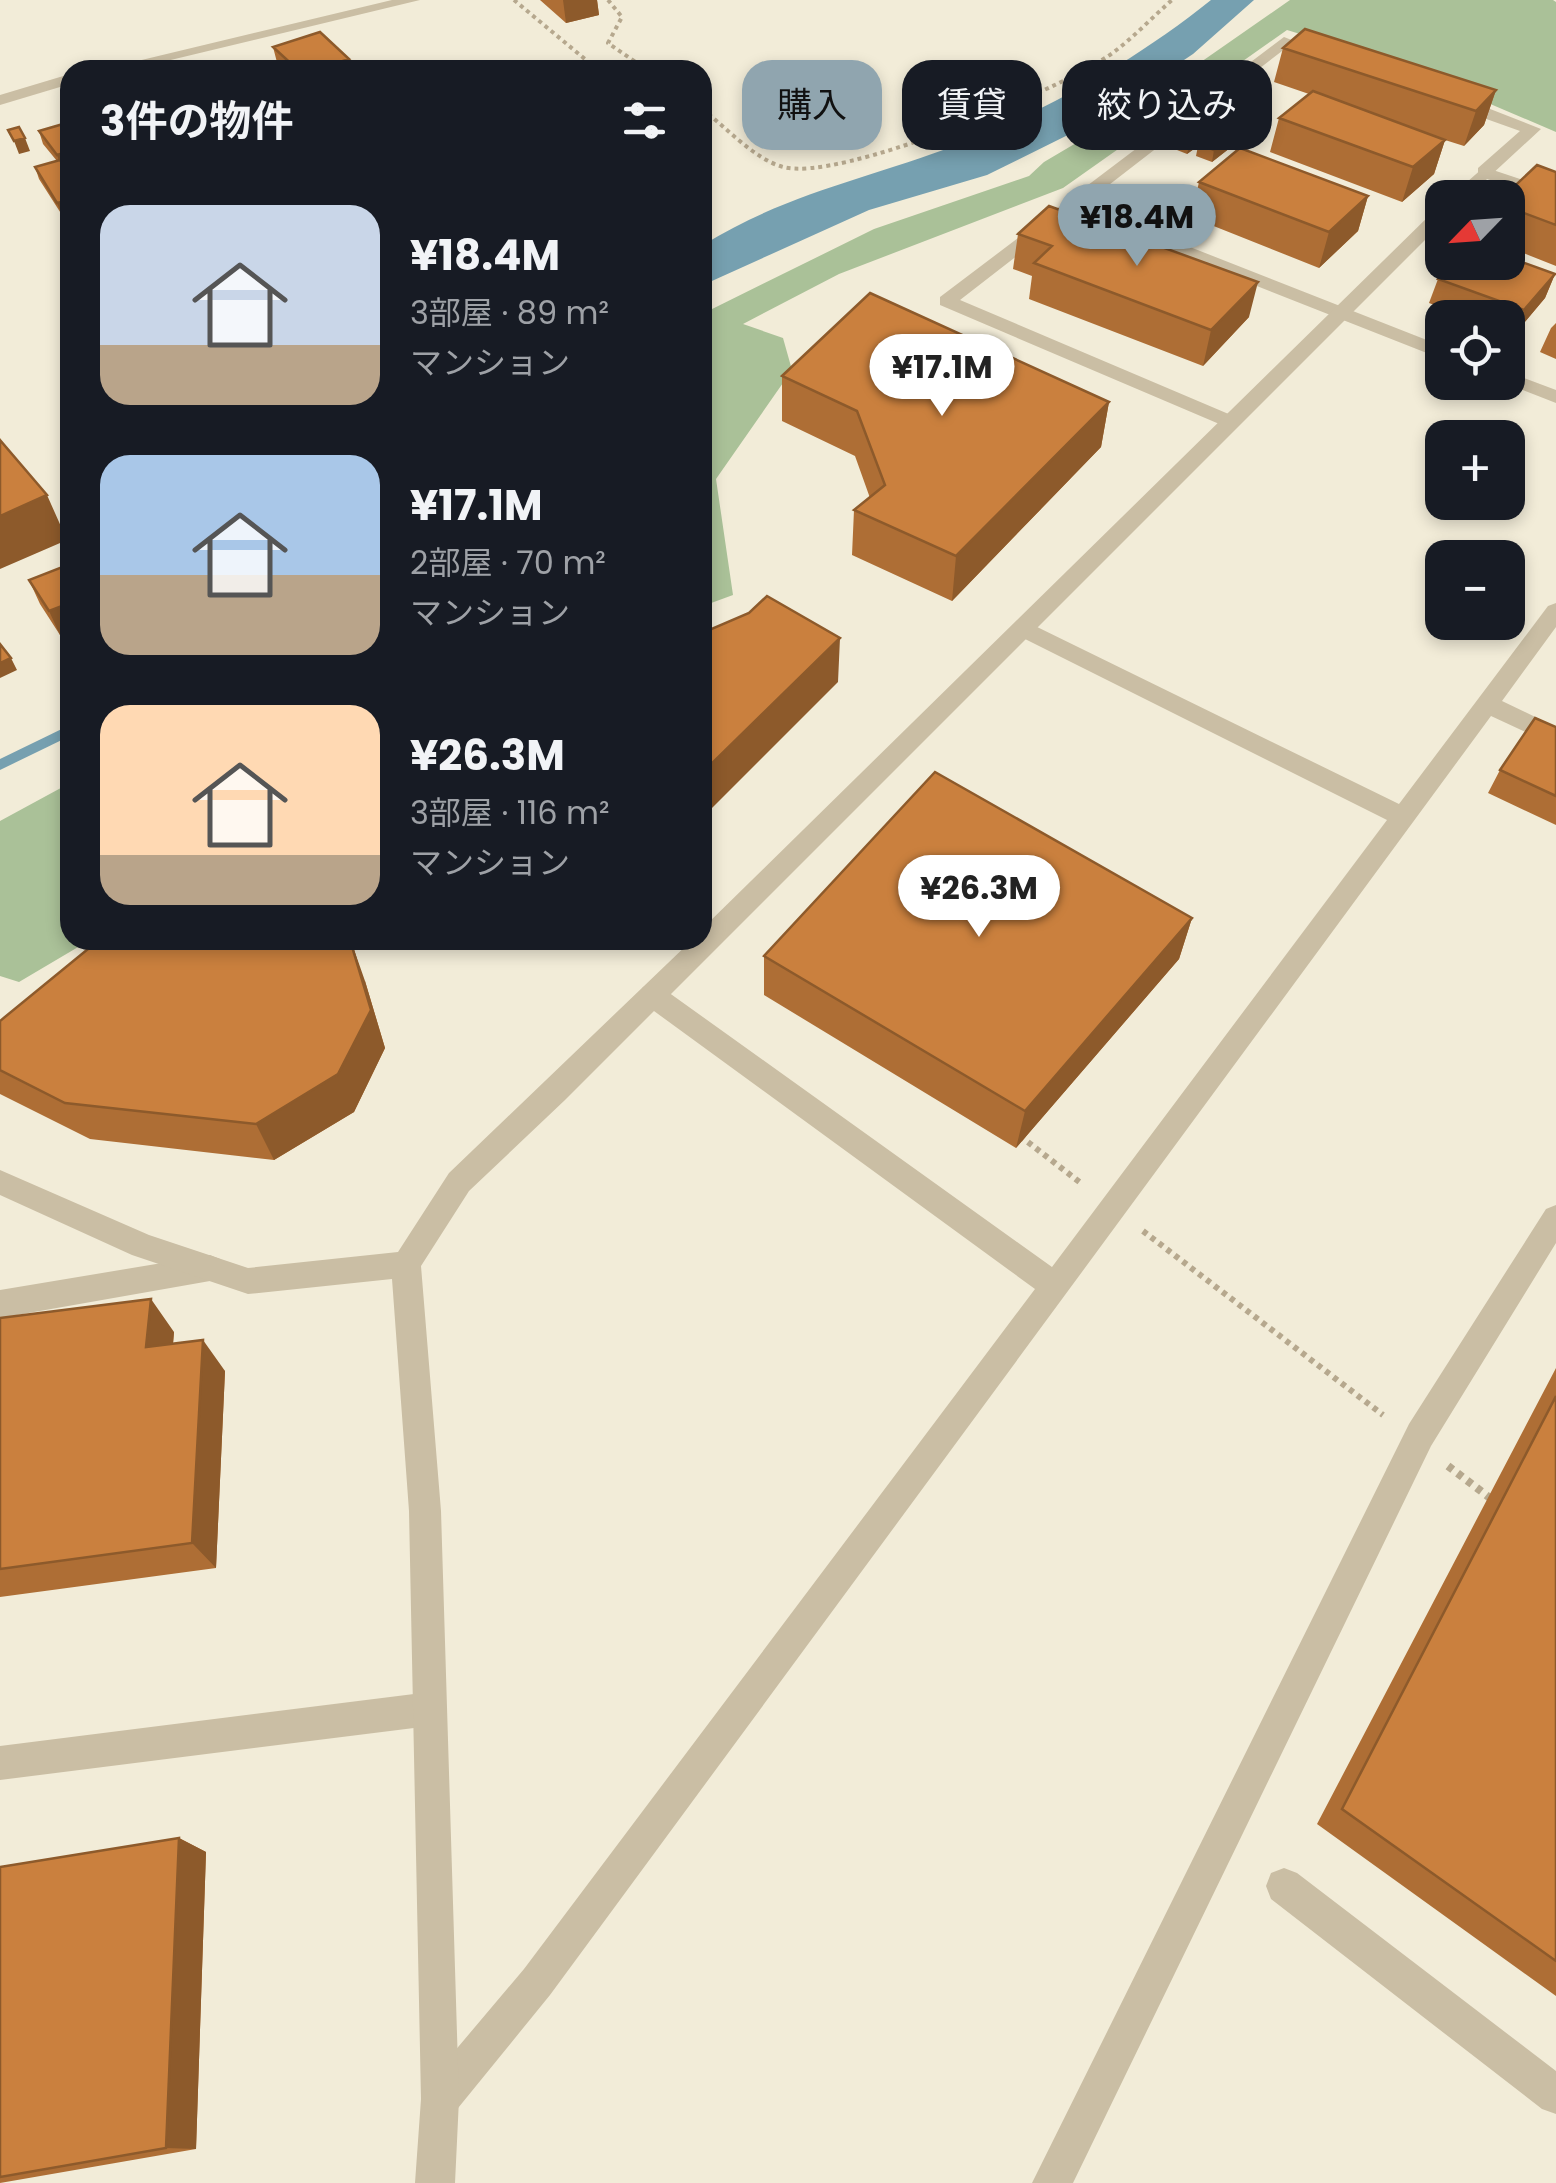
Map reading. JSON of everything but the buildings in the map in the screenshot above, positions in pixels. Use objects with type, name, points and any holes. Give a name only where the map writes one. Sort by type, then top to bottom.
[{"type":"street","points":[[151,60],[412,0]]},
{"type":"street","points":[[1231,422],[947,301],[1284,42],[1337,61]]},
{"type":"street","points":[[0,100],[60,82]]},
{"type":"street","points":[[1444,98],[1532,130],[1476,180]]},
{"type":"street","points":[[1484,172],[1556,196]]},
{"type":"street","points":[[1070,206],[1425,346]]},
{"type":"street","points":[[712,936],[1425,230]]},
{"type":"street","points":[[1525,385],[1556,397]]},
{"type":"street","points":[[440,2100],[538,1982],[1556,611]]},
{"type":"street","points":[[1022,629],[1403,817]]},
{"type":"street","points":[[1487,704],[1556,737]]},
{"type":"street","points":[[435,2183],[440,2100],[425,1511],[406,1264],[459,1182],[697,950]]},
{"type":"street","points":[[652,995],[1055,1286]]},
{"type":"street","points":[[0,1182],[142,1246],[248,1281],[406,1264]]},
{"type":"street","points":[[1052,2183],[1420,1434],[1556,1218]]},
{"type":"street","points":[[0,1304],[210,1268]]},
{"type":"street","points":[[0,1763],[430,1710]]},
{"type":"street","points":[[1284,1886],[1556,2096]]},
{"type":"path","points":[[514,0],[586,60]]},
{"type":"path","points":[[608,0],[622,17],[608,43],[633,60]]},
{"type":"path","points":[[712,117],[784,167],[802,170],[853,160],[1006,106],[1101,61],[1172,0]]},
{"type":"green space","points":[[1290,0],[1553,0],[1556,132],[1392,62],[1287,30],[1244,60],[1204,60]]},
{"type":"green space","points":[[1064,150],[1117,150],[1063,188],[839,274],[743,324],[783,338],[792,370],[716,479],[733,595],[712,603],[712,309],[874,229],[1029,176]]},
{"type":"green space","points":[[60,788],[60,950],[73,950],[19,982],[0,976],[0,821]]},
{"type":"water","points":[[1211,0],[1254,0],[1184,60],[1126,60]]},
{"type":"water","points":[[1062,97],[1062,138],[1042,148],[1042,108]]},
{"type":"water","points":[[941,150],[1038,150],[987,175],[869,210],[712,281],[712,240],[797,199]]},
{"type":"waterway","points":[[0,765],[60,735]]}]
